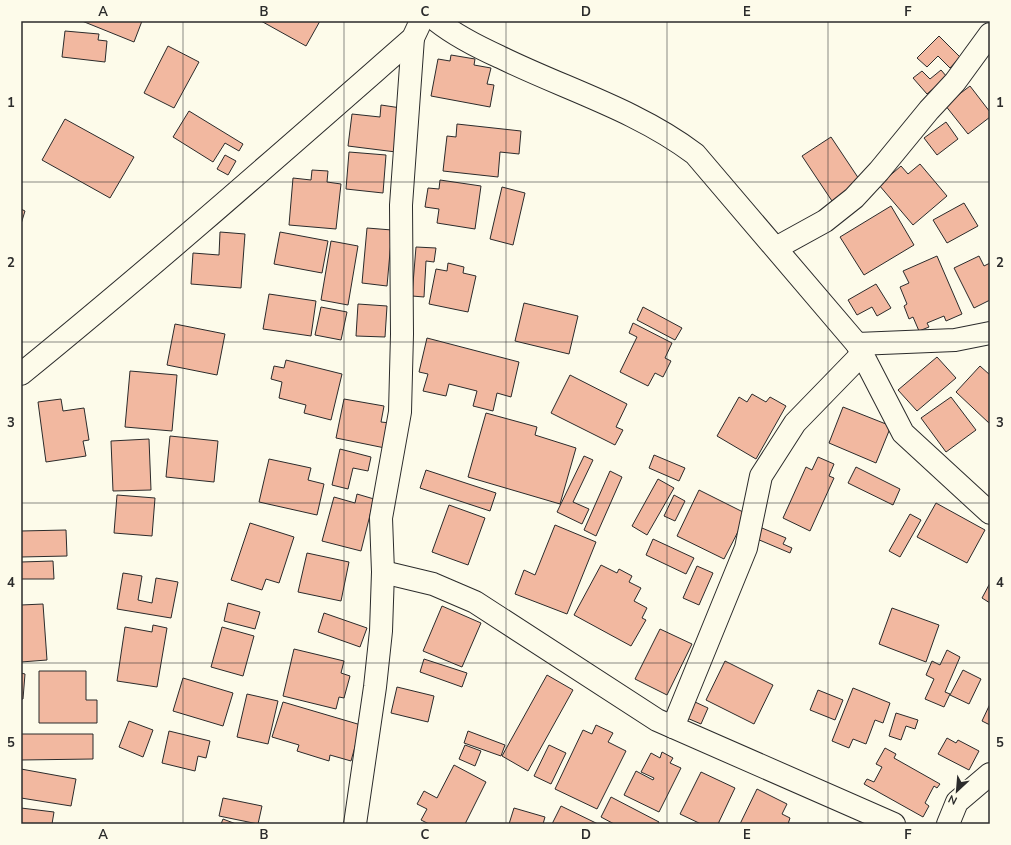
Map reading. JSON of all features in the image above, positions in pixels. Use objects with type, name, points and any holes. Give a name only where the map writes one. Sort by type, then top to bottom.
[{"type":"street","points":[[437,21],[469,42],[523,68],[618,110],[677,140],[695,154],[776,248],[859,349],[903,433],[990,513]]},
{"type":"street","points":[[21,374],[74,331],[197,226],[417,30]]},
{"type":"street","points":[[355,824],[375,687],[381,631],[383,572],[381,518],[400,412],[402,334],[401,205],[417,30]]},
{"type":"street","points":[[776,248],[826,221],[854,198],[879,171],[929,110],[955,82],[990,34]]},
{"type":"street","points":[[673,727],[746,548],[761,476],[795,423],[859,349],[955,340],[990,333]]},
{"type":"street","points":[[383,572],[433,584],[475,602],[657,720],[894,824]]},
{"type":"street","points":[[948,824],[957,802],[990,774]]},
{"type":"building","points":[[82,21],[142,21],[134,42]]},
{"type":"building","points":[[261,21],[320,21],[306,46]]},
{"type":"building","points":[[65,31],[99,34],[98,40],[107,41],[105,62],[62,57]]},
{"type":"building","points":[[939,36],[960,57],[950,68],[938,56],[927,67],[917,58]]},
{"type":"building","points":[[168,46],[199,62],[174,108],[144,93]]},
{"type":"building","points":[[451,55],[475,59],[474,65],[491,68],[487,84],[494,85],[490,107],[431,96],[438,59],[450,61]]},
{"type":"building","points":[[941,70],[947,77],[927,94],[913,78],[922,71],[930,79]]},
{"type":"building","points":[[970,86],[990,112],[990,117],[968,134],[945,105]]},
{"type":"building","points":[[381,105],[401,108],[396,152],[348,146],[352,114],[380,117]]},
{"type":"building","points":[[189,111],[243,144],[239,151],[225,143],[213,162],[173,137]]},
{"type":"building","points":[[65,119],[134,157],[110,198],[42,160]]},
{"type":"building","points":[[946,122],[958,139],[937,155],[924,138]]},
{"type":"building","points":[[457,124],[521,131],[519,154],[500,152],[498,177],[443,171],[447,136],[456,137]]},
{"type":"building","points":[[831,137],[861,182],[832,201],[802,156]]},
{"type":"building","points":[[349,152],[386,155],[383,193],[346,189]]},
{"type":"building","points":[[225,155],[236,161],[228,175],[217,169]]},
{"type":"building","points":[[920,164],[947,196],[913,225],[879,185],[901,166],[908,174]]},
{"type":"building","points":[[312,170],[328,171],[327,182],[341,184],[336,229],[289,225],[293,178],[311,180]]},
{"type":"building","points":[[440,180],[481,186],[475,229],[437,223],[439,209],[425,207],[428,188],[439,189]]},
{"type":"building","points":[[502,187],[525,193],[513,245],[490,239]]},
{"type":"building","points":[[964,203],[978,226],[947,243],[933,220]]},
{"type":"building","points":[[891,206],[914,245],[864,275],[840,237]]},
{"type":"building","points":[[21,209],[25,211],[21,224]]},
{"type":"building","points":[[367,228],[392,230],[387,286],[362,283]]},
{"type":"building","points":[[220,232],[245,234],[241,288],[191,284],[193,253],[219,255]]},
{"type":"building","points":[[280,232],[328,241],[322,273],[274,264]]},
{"type":"building","points":[[331,241],[358,246],[348,305],[321,300]]},
{"type":"building","points":[[416,247],[436,248],[434,262],[426,261],[424,297],[412,296]]},
{"type":"building","points":[[937,256],[962,314],[946,321],[944,316],[927,323],[929,327],[919,331],[913,317],[909,319],[904,306],[907,304],[900,287],[909,283],[903,271]]},
{"type":"building","points":[[979,256],[984,266],[990,263],[990,300],[974,308],[954,268]]},
{"type":"building","points":[[448,263],[464,267],[463,273],[476,276],[468,312],[429,304],[436,269],[447,271]]},
{"type":"building","points":[[876,284],[891,308],[877,316],[872,307],[857,315],[848,300]]},
{"type":"building","points":[[269,294],[316,301],[311,336],[263,329]]},
{"type":"building","points":[[524,303],[578,316],[569,354],[515,341]]},
{"type":"building","points":[[358,304],[387,306],[385,337],[356,336]]},
{"type":"building","points":[[321,307],[347,312],[341,340],[315,335]]},
{"type":"building","points":[[643,307],[682,328],[675,340],[637,320]]},
{"type":"building","points":[[633,323],[672,343],[665,358],[671,361],[663,377],[655,373],[648,386],[620,372],[637,337],[629,333]]},
{"type":"building","points":[[175,324],[225,334],[217,375],[167,365]]},
{"type":"building","points":[[427,338],[519,362],[511,397],[497,393],[493,411],[473,406],[477,391],[449,384],[446,396],[423,391],[428,374],[419,372]]},
{"type":"building","points":[[937,357],[956,378],[917,411],[898,390]]},
{"type":"building","points":[[286,360],[342,374],[331,420],[304,413],[306,405],[279,398],[282,382],[271,379],[274,366],[284,368]]},
{"type":"building","points":[[980,366],[990,375],[990,424],[956,392]]},
{"type":"building","points":[[130,371],[177,375],[172,431],[125,427]]},
{"type":"building","points":[[570,375],[627,404],[616,427],[623,430],[615,445],[551,413]]},
{"type":"building","points":[[752,394],[766,402],[770,397],[786,406],[756,459],[717,436],[739,397],[747,402]]},
{"type":"building","points":[[951,397],[976,430],[946,452],[921,418]]},
{"type":"building","points":[[61,399],[63,411],[84,408],[89,440],[83,441],[86,456],[46,462],[38,402]]},
{"type":"building","points":[[344,399],[384,406],[381,422],[390,423],[385,448],[336,438]]},
{"type":"building","points":[[843,407],[891,426],[876,463],[829,443]]},
{"type":"building","points":[[486,413],[537,427],[535,435],[576,448],[560,504],[468,477]]},
{"type":"building","points":[[170,436],[218,441],[214,482],[166,477]]},
{"type":"building","points":[[149,439],[151,490],[113,491],[111,441]]},
{"type":"building","points":[[340,449],[371,457],[368,471],[353,468],[348,489],[332,485]]},
{"type":"building","points":[[654,455],[685,468],[679,481],[649,468]]},
{"type":"building","points":[[584,456],[593,460],[573,502],[589,509],[582,524],[557,512]]},
{"type":"building","points":[[818,457],[834,464],[829,476],[834,478],[810,531],[783,518],[806,467],[812,470]]},
{"type":"building","points":[[269,459],[311,468],[308,480],[324,484],[317,515],[259,502]]},
{"type":"building","points":[[856,467],[900,489],[893,505],[848,483]]},
{"type":"building","points":[[426,470],[496,493],[490,511],[420,488]]},
{"type":"building","points":[[610,471],[622,477],[596,536],[584,530]]},
{"type":"building","points":[[658,479],[674,488],[647,535],[632,526]]},
{"type":"building","points":[[699,490],[747,514],[724,559],[677,536]]},
{"type":"building","points":[[357,494],[374,499],[361,551],[322,541],[334,497],[355,503]]},
{"type":"building","points":[[117,495],[155,498],[152,536],[114,533]]},
{"type":"building","points":[[674,495],[685,501],[675,521],[664,516]]},
{"type":"building","points":[[936,503],[985,530],[967,563],[917,537]]},
{"type":"building","points":[[449,505],[485,518],[468,565],[432,552]]},
{"type":"building","points":[[910,514],[921,520],[900,557],[889,551]]},
{"type":"building","points":[[250,523],[294,537],[279,583],[266,579],[262,590],[231,580]]},
{"type":"building","points":[[555,525],[596,542],[567,614],[515,594],[524,570],[535,575]]},
{"type":"building","points":[[762,528],[786,538],[783,544],[792,548],[790,553],[757,539]]},
{"type":"building","points":[[66,530],[67,556],[21,557],[21,531]]},
{"type":"building","points":[[653,539],[694,558],[686,574],[646,555]]},
{"type":"building","points":[[307,553],[349,562],[341,601],[298,592]]},
{"type":"building","points":[[53,561],[54,579],[21,579],[21,562]]},
{"type":"building","points":[[601,565],[617,573],[619,569],[632,576],[629,582],[641,588],[634,601],[647,608],[642,618],[646,620],[631,646],[574,615]]},
{"type":"building","points":[[697,566],[713,573],[699,605],[683,598]]},
{"type":"building","points":[[123,573],[142,576],[138,600],[152,603],[156,578],[178,582],[171,618],[117,609]]},
{"type":"building","points":[[990,583],[990,603],[982,598]]},
{"type":"building","points":[[228,603],[260,612],[255,629],[224,621]]},
{"type":"building","points":[[43,604],[47,660],[21,662],[21,605]]},
{"type":"building","points":[[442,606],[481,623],[462,667],[423,651]]},
{"type":"building","points":[[892,608],[939,625],[926,662],[879,644]]},
{"type":"building","points":[[324,613],[367,628],[360,647],[318,632]]},
{"type":"building","points":[[153,625],[167,628],[157,687],[117,681],[125,627],[152,632]]},
{"type":"building","points":[[222,627],[254,636],[243,676],[211,667]]},
{"type":"building","points":[[660,629],[692,644],[667,695],[635,679]]},
{"type":"building","points":[[294,649],[344,661],[341,673],[350,676],[344,698],[339,697],[336,709],[283,696]]},
{"type":"building","points":[[947,650],[960,657],[945,692],[950,694],[944,707],[925,699],[934,679],[926,675],[932,661],[940,665]]},
{"type":"building","points":[[424,659],[467,673],[462,687],[420,672]]},
{"type":"building","points":[[725,661],[773,685],[754,724],[706,700]]},
{"type":"building","points":[[963,670],[981,679],[969,704],[950,695]]},
{"type":"building","points":[[39,671],[86,671],[86,700],[97,700],[97,723],[39,723]]},
{"type":"building","points":[[21,673],[25,674],[23,699],[21,699]]},
{"type":"building","points":[[547,675],[573,690],[528,771],[502,756]]},
{"type":"building","points":[[183,678],[233,693],[223,726],[173,711]]},
{"type":"building","points":[[397,687],[434,696],[428,722],[391,713]]},
{"type":"building","points":[[853,688],[890,703],[883,723],[875,720],[866,744],[853,739],[849,748],[832,741]]},
{"type":"building","points":[[818,690],[843,700],[835,720],[810,710]]},
{"type":"building","points":[[247,694],[278,701],[268,744],[237,737]]},
{"type":"building","points":[[283,702],[361,725],[351,761],[330,755],[329,761],[297,751],[299,745],[272,737]]},
{"type":"building","points":[[695,702],[708,708],[701,724],[687,718]]},
{"type":"building","points":[[990,704],[990,725],[982,721]]},
{"type":"building","points":[[896,713],[918,720],[915,729],[906,726],[901,740],[889,736]]},
{"type":"building","points":[[129,721],[153,730],[143,757],[119,747]]},
{"type":"building","points":[[596,725],[613,733],[608,742],[626,751],[597,809],[555,789],[583,730],[592,734]]},
{"type":"building","points":[[169,731],[210,741],[206,758],[198,756],[195,771],[162,763]]},
{"type":"building","points":[[468,731],[505,745],[501,756],[464,743]]},
{"type":"building","points":[[21,734],[93,734],[93,759],[21,760]]},
{"type":"building","points":[[947,738],[956,743],[958,740],[979,751],[969,770],[938,754]]},
{"type":"building","points":[[465,745],[481,751],[475,766],[459,759]]},
{"type":"building","points":[[549,745],[566,753],[551,784],[534,776]]},
{"type":"building","points":[[885,748],[896,754],[894,758],[940,784],[937,788],[934,786],[925,803],[929,806],[923,817],[864,784],[867,779],[874,782],[882,767],[876,764]]},
{"type":"building","points":[[662,752],[673,758],[670,763],[681,768],[659,812],[624,795],[636,771],[653,780],[654,778],[641,772],[651,753],[660,758]]},
{"type":"building","points":[[454,765],[486,782],[465,824],[429,824],[421,820],[427,809],[417,804],[424,791],[437,798]]},
{"type":"building","points":[[21,769],[76,779],[71,806],[21,798]]},
{"type":"building","points":[[701,772],[735,788],[718,824],[701,824],[680,814]]},
{"type":"building","points":[[757,789],[787,804],[782,814],[790,818],[788,824],[740,824]]},
{"type":"building","points":[[611,797],[659,822],[658,824],[614,824],[601,817]]},
{"type":"building","points":[[223,798],[262,806],[258,824],[219,816]]},
{"type":"building","points":[[561,806],[598,824],[552,824]]},
{"type":"building","points":[[21,808],[54,812],[52,824],[21,824]]},
{"type":"building","points":[[514,808],[545,817],[543,824],[509,824]]},
{"type":"building","points":[[223,819],[236,824],[221,824]]}]
